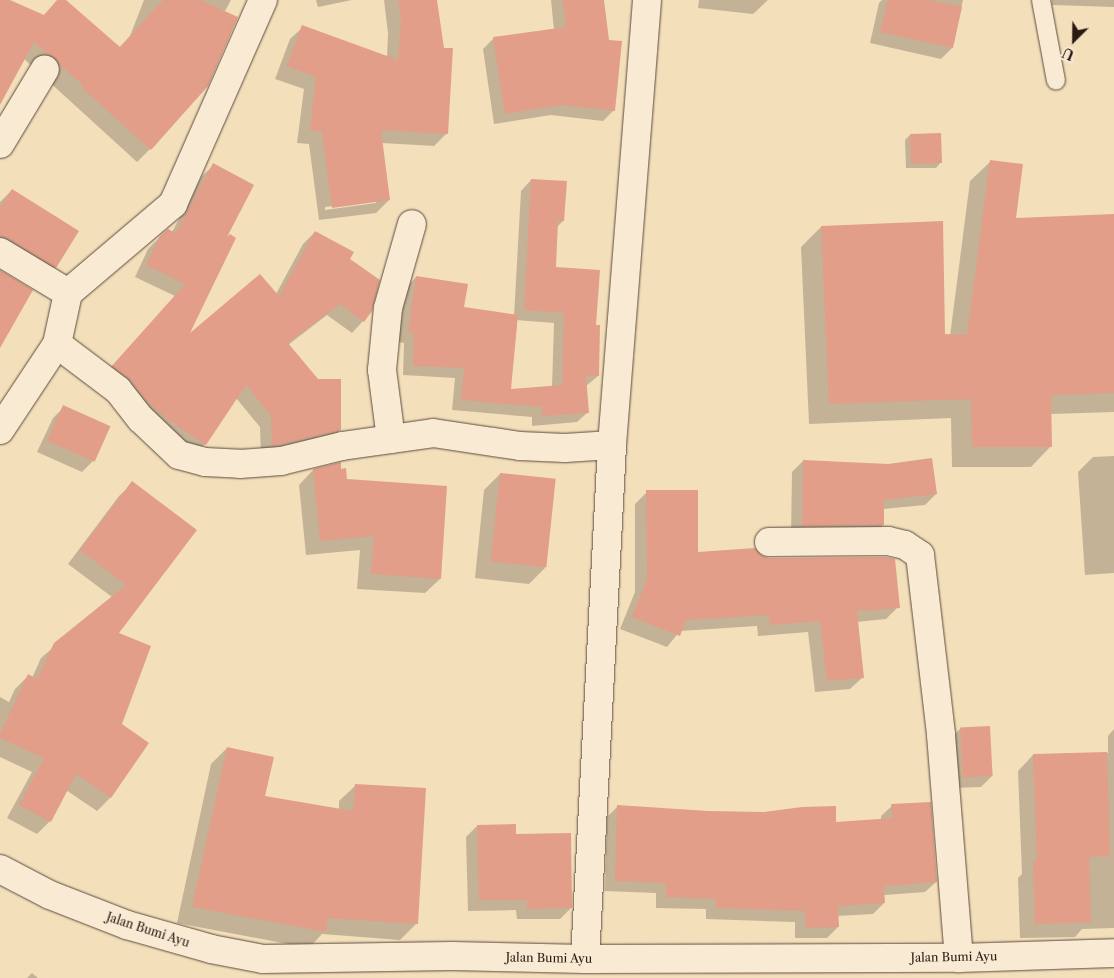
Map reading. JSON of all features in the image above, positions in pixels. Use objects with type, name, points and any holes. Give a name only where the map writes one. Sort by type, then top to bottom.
[{"type":"street","points":[[0,430],[58,344],[68,293],[173,204],[263,0]]},
{"type":"street","points":[[585,959],[612,445],[647,0]]},
{"type":"street","points":[[0,144],[45,69]]},
{"type":"street","points":[[391,439],[382,370],[388,308],[412,224]]},
{"type":"street","points":[[0,252],[68,293]]},
{"type":"street","points":[[58,344],[118,390],[141,419],[179,455],[205,462],[281,462],[342,446],[433,434],[520,446],[565,448],[612,445]]},
{"type":"street","points":[[769,542],[888,541],[906,545],[920,555],[941,735],[959,958]]},
{"type":"street","name":"Jalan Bumi Ayu","points":[[0,869],[50,895],[127,925],[211,949],[263,959],[452,967],[585,959],[959,958],[1114,953]]},
{"type":"lane","points":[[1041,0],[1056,81]]},
{"type":"building","points":[[0,0],[10,0],[44,15],[57,0],[66,0],[120,47],[163,0],[200,0],[238,17],[208,86],[151,150],[82,88],[84,86],[60,65],[53,56],[47,54],[34,42],[0,105]]},
{"type":"building","points":[[398,0],[437,0],[444,48],[453,48],[448,134],[381,130],[390,200],[332,208],[322,132],[310,130],[316,77],[287,66],[302,25],[398,60],[401,19]]},
{"type":"building","points":[[563,0],[604,0],[609,40],[622,41],[615,111],[562,105],[505,114],[493,37],[566,27]]},
{"type":"building","points":[[888,0],[929,0],[962,7],[953,48],[880,32]]},
{"type":"building","points":[[941,133],[942,163],[911,164],[910,134]]},
{"type":"building","points":[[990,160],[1023,164],[1016,218],[1114,214],[1114,393],[1051,395],[1052,447],[972,447],[971,399],[829,404],[821,226],[943,221],[945,334],[967,335]]},
{"type":"building","points":[[213,163],[254,185],[227,237],[230,234],[236,238],[190,333],[260,274],[279,296],[315,231],[354,252],[350,259],[380,280],[372,311],[364,322],[340,304],[288,343],[318,379],[341,379],[341,430],[272,446],[271,416],[246,385],[206,445],[168,420],[146,400],[128,378],[112,366],[185,284],[146,265],[160,236],[168,229],[176,233]]},
{"type":"building","points":[[531,179],[567,181],[564,221],[558,221],[556,267],[600,270],[596,325],[600,325],[599,376],[586,376],[589,413],[542,416],[542,407],[461,400],[464,368],[413,366],[414,333],[408,332],[416,276],[468,284],[464,307],[518,315],[511,389],[562,385],[564,313],[524,310]]},
{"type":"building","points":[[12,189],[79,231],[56,268],[0,236],[0,208]]},
{"type":"building","points":[[0,270],[33,290],[0,348]]},
{"type":"building","points":[[63,405],[111,426],[95,462],[47,441]]},
{"type":"building","points":[[932,458],[937,494],[884,500],[884,525],[802,526],[803,460],[888,464]]},
{"type":"building","points":[[341,462],[341,469],[346,468],[347,479],[447,486],[441,579],[371,574],[374,536],[320,541],[313,469]]},
{"type":"building","points":[[500,473],[556,479],[546,567],[491,562]]},
{"type":"building","points":[[132,481],[197,530],[119,633],[151,646],[122,724],[149,743],[111,798],[76,774],[51,822],[19,805],[44,758],[0,738],[0,734],[28,674],[37,679],[54,643],[126,585],[80,550]]},
{"type":"building","points":[[646,490],[698,490],[698,552],[755,548],[761,555],[769,558],[886,557],[895,559],[900,608],[857,611],[864,678],[827,681],[820,621],[770,625],[769,615],[686,620],[680,636],[632,617],[647,579]]},
{"type":"building","points":[[990,726],[993,776],[963,778],[960,728]]},
{"type":"building","points":[[227,747],[274,757],[265,796],[353,811],[355,784],[426,788],[418,924],[328,918],[326,932],[192,907]]},
{"type":"building","points":[[1107,752],[1110,856],[1089,857],[1091,922],[1035,924],[1033,861],[1037,861],[1033,754]]},
{"type":"building","points":[[931,802],[937,882],[884,886],[885,903],[838,906],[839,927],[806,928],[805,911],[716,908],[716,899],[666,897],[666,883],[615,881],[617,805],[708,811],[764,812],[802,807],[836,806],[836,822],[893,818],[891,804]]},
{"type":"building","points":[[516,824],[516,834],[571,833],[572,908],[527,909],[527,900],[479,900],[477,825]]}]
